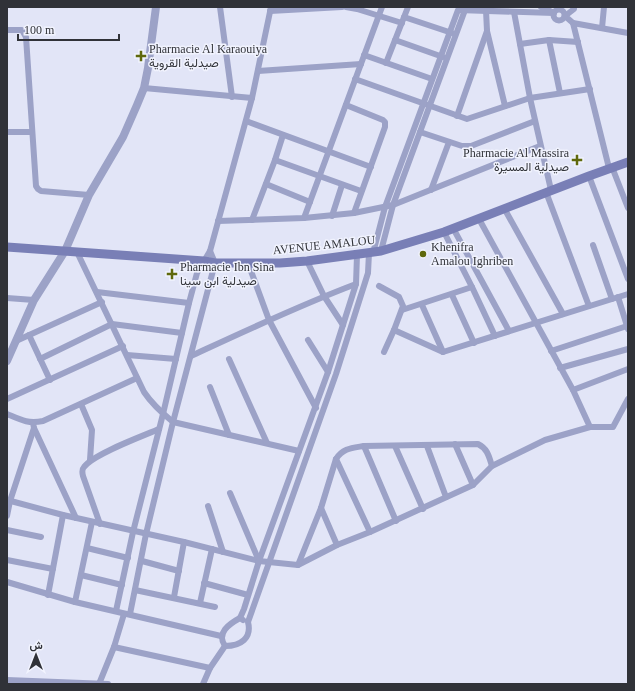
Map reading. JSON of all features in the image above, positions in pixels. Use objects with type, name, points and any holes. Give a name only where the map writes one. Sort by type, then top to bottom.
[{"type":"main road","name":"AVENUE AMALOU","points":[[7,248],[204,261],[215,263],[280,263],[374,253],[444,232],[548,191],[628,162]]},
{"type":"street","points":[[7,361],[34,300],[65,251],[89,195],[123,137],[144,88],[156,7]]},
{"type":"street","points":[[220,7],[232,96]]},
{"type":"street","points":[[116,611],[133,532],[189,303],[197,273],[210,251],[246,121],[258,71],[270,9],[342,7]]},
{"type":"street","points":[[346,7],[378,15],[402,24]]},
{"type":"street","points":[[304,218],[382,7]]},
{"type":"street","points":[[386,63],[408,7]]},
{"type":"street","points":[[540,7],[550,10],[554,18],[558,20],[562,20],[574,10],[574,7]]},
{"type":"street","points":[[602,28],[604,7]]},
{"type":"street","points":[[203,684],[210,668],[226,646],[236,645],[247,636],[249,627],[248,622],[336,374],[374,253],[385,207],[458,10],[514,12],[550,10]]},
{"type":"street","points":[[374,253],[465,10]]},
{"type":"street","points":[[486,10],[487,31],[505,106]]},
{"type":"street","points":[[514,12],[548,191],[589,306]]},
{"type":"street","points":[[565,16],[573,24],[611,168],[628,208]]},
{"type":"street","points":[[404,17],[456,35]]},
{"type":"street","points":[[573,24],[602,28],[628,34]]},
{"type":"street","points":[[7,30],[22,30],[25,34],[36,186],[41,191],[89,195]]},
{"type":"street","points":[[457,116],[487,31]]},
{"type":"street","points":[[395,40],[447,58]]},
{"type":"street","points":[[520,44],[549,40],[578,42]]},
{"type":"street","points":[[549,40],[560,93]]},
{"type":"street","points":[[364,55],[432,79]]},
{"type":"street","points":[[258,71],[361,64]]},
{"type":"street","points":[[355,79],[457,116],[470,119],[530,98],[590,89]]},
{"type":"street","points":[[144,88],[252,98]]},
{"type":"street","points":[[346,105],[384,120],[385,122],[385,127],[354,213]]},
{"type":"street","points":[[246,121],[370,167]]},
{"type":"street","points":[[420,132],[462,146],[471,146],[535,121]]},
{"type":"street","points":[[7,132],[31,132]]},
{"type":"street","points":[[252,220],[283,135]]},
{"type":"street","points":[[431,190],[449,142]]},
{"type":"street","points":[[218,221],[332,216],[385,207],[540,146]]},
{"type":"street","points":[[275,160],[361,192]]},
{"type":"street","points":[[589,176],[628,280]]},
{"type":"street","points":[[266,184],[310,202]]},
{"type":"street","points":[[332,216],[342,185]]},
{"type":"street","points":[[504,208],[563,314]]},
{"type":"street","points":[[479,219],[573,390],[590,427]]},
{"type":"street","points":[[454,228],[508,331]]},
{"type":"street","points":[[444,232],[495,336]]},
{"type":"street","points":[[551,351],[628,328],[593,245]]},
{"type":"street","points":[[99,684],[135,590],[142,561],[146,534],[215,263],[210,251]]},
{"type":"street","points":[[77,252],[137,378],[150,400],[163,414],[174,422],[299,451]]},
{"type":"street","points":[[221,636],[231,623],[240,618],[244,609],[259,561],[316,408],[356,284],[357,255]]},
{"type":"street","points":[[307,261],[324,296],[343,325]]},
{"type":"street","points":[[248,263],[269,320],[316,408]]},
{"type":"street","points":[[191,356],[269,320],[356,284]]},
{"type":"street","points":[[379,286],[399,297],[403,306],[384,352]]},
{"type":"street","points":[[402,310],[472,287]]},
{"type":"street","points":[[97,292],[189,303]]},
{"type":"street","points":[[452,294],[474,343]]},
{"type":"street","points":[[394,330],[443,352],[628,294]]},
{"type":"street","points":[[7,298],[34,300]]},
{"type":"street","points":[[16,341],[102,302]]},
{"type":"street","points":[[422,304],[443,352]]},
{"type":"street","points":[[40,359],[112,324],[182,333]]},
{"type":"street","points":[[29,335],[50,380]]},
{"type":"street","points":[[308,340],[328,372]]},
{"type":"street","points":[[7,399],[123,346]]},
{"type":"street","points":[[560,368],[628,349]]},
{"type":"street","points":[[126,354],[176,359]]},
{"type":"street","points":[[229,359],[267,443]]},
{"type":"street","points":[[573,390],[628,369]]},
{"type":"street","points":[[7,414],[34,425],[137,378]]},
{"type":"street","points":[[210,387],[229,435]]},
{"type":"street","points":[[8,500],[100,524],[184,542],[259,561],[298,565],[337,545],[396,521],[473,485],[492,466],[545,440],[590,427],[613,427],[628,399]]},
{"type":"street","points":[[81,404],[92,430],[90,460]]},
{"type":"street","points":[[7,516],[8,500],[34,425]]},
{"type":"street","points":[[34,425],[76,518]]},
{"type":"street","points":[[100,524],[83,476],[82,471],[84,466],[90,460],[159,429]]},
{"type":"street","points":[[298,565],[321,508],[336,459],[339,454],[346,449],[364,446],[427,446],[455,444],[481,446],[488,453],[492,466]]},
{"type":"street","points":[[455,444],[473,485]]},
{"type":"street","points":[[364,446],[396,521]]},
{"type":"street","points":[[395,446],[423,509]]},
{"type":"street","points":[[427,446],[446,497]]},
{"type":"street","points":[[336,459],[370,532]]},
{"type":"street","points":[[230,493],[259,561]]},
{"type":"street","points":[[208,506],[223,552]]},
{"type":"street","points":[[321,508],[337,545]]},
{"type":"street","points":[[48,595],[63,515]]},
{"type":"street","points":[[75,602],[92,522]]},
{"type":"street","points":[[7,530],[41,537]]},
{"type":"street","points":[[174,597],[184,542]]},
{"type":"street","points":[[87,548],[128,558]]},
{"type":"street","points":[[200,603],[212,549]]},
{"type":"street","points":[[7,560],[53,569]]},
{"type":"street","points":[[142,561],[179,571]]},
{"type":"street","points":[[81,576],[122,585]]},
{"type":"street","points":[[7,582],[75,602],[221,636]]},
{"type":"street","points":[[204,583],[248,595]]},
{"type":"street","points":[[135,590],[174,597],[215,607]]},
{"type":"street","points":[[240,618],[248,622]]},
{"type":"street","points":[[221,636],[222,641],[226,646]]},
{"type":"street","points":[[114,647],[210,668]]},
{"type":"street","points":[[7,680],[108,684]]},
{"type":"place","name":"Pharmacie Al Karaouiya صيدلية القروية","points":[[141,56]]},
{"type":"place","name":"Pharmacie Al Massira صيدلية المسيرة","points":[[577,160]]},
{"type":"place","name":"Khenifra Amalou Ighriben","points":[[423,254]]},
{"type":"place","name":"Pharmacie Ibn Sina صيدلية ابن سينا","points":[[172,274]]}]
